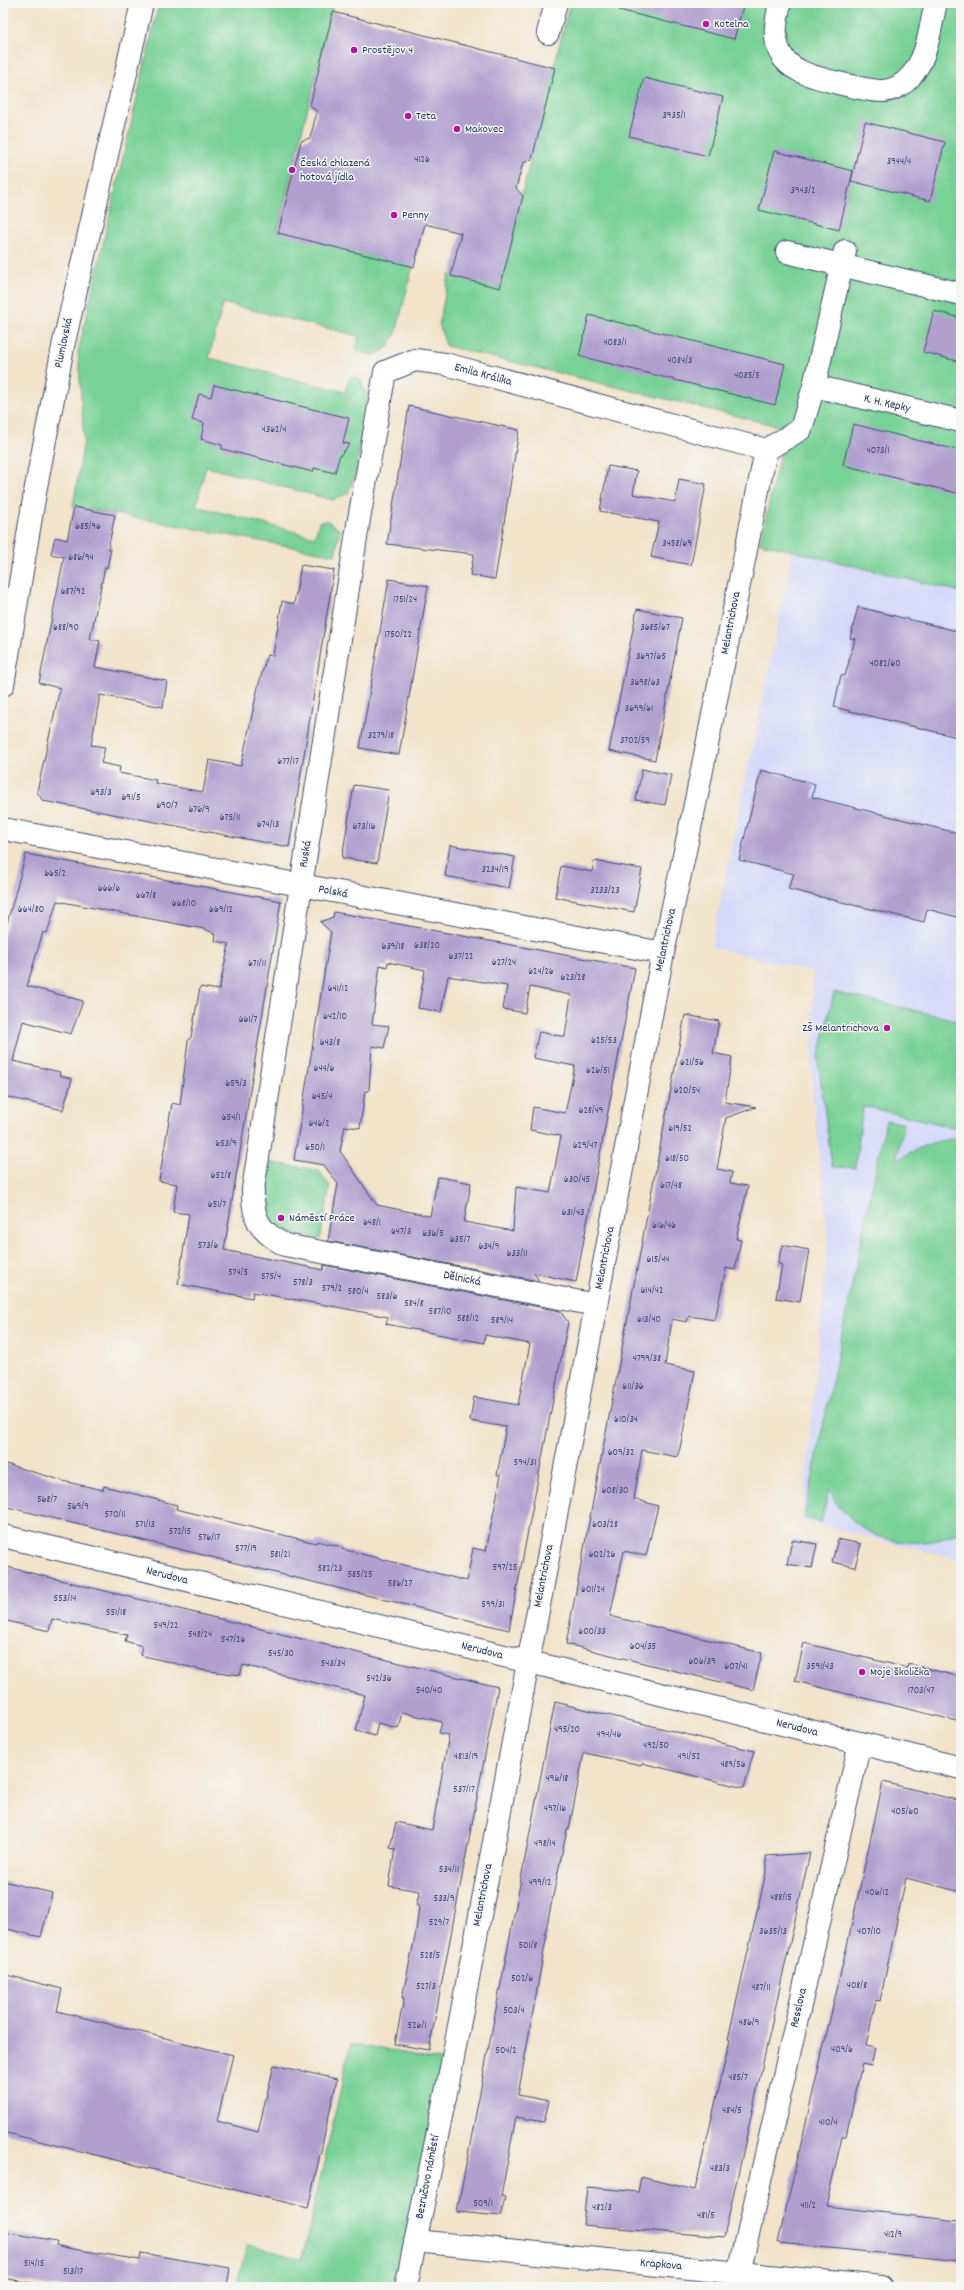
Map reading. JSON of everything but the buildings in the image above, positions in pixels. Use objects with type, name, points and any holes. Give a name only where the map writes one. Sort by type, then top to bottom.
[{"type":"street","name":"Plumlovská","points":[[3,685],[36,488],[59,364],[142,3]]},
{"type":"street","points":[[548,33],[556,3]]},
{"type":"street","points":[[780,3],[776,21],[776,41],[780,53],[789,64],[809,75],[884,91],[903,84],[916,70],[925,48],[936,3]]},
{"type":"street","points":[[787,252],[844,258],[961,294]]},
{"type":"street","points":[[766,450],[801,429],[814,386],[844,258]]},
{"type":"street","name":"Emila Králíka","points":[[353,559],[385,372],[415,360],[445,364],[766,450]]},
{"type":"street","name":"K. H. Kepky","points":[[814,386],[961,421]]},
{"type":"street","name":"Melantrichova","points":[[451,2068],[663,953],[696,800],[766,450]]},
{"type":"street","name":"Ruská","points":[[259,1149],[353,559]]},
{"type":"street","name":"Polská","points":[[3,829],[663,953]]},
{"type":"street","name":"Dělnická","points":[[259,1149],[252,1189],[252,1208],[260,1227],[269,1237],[285,1245],[596,1305]]},
{"type":"street","name":"Nerudova","points":[[3,1536],[961,1768]]},
{"type":"street","name":"Resslova","points":[[739,2273],[860,1743]]},
{"type":"street","name":"Bezručovo náměstí","points":[[406,2287],[451,2068]]},
{"type":"street","name":"Krapkova","points":[[415,2241],[882,2287]]},
{"type":"shaded area","name":"ZŠ Melantrichova","points":[[793,551],[961,592],[961,1560],[802,1521],[828,1240],[812,1085],[813,972],[711,947]]},
{"type":"green space","points":[[159,3],[334,3],[277,232],[413,266],[396,333],[387,348],[375,355],[356,351],[359,336],[223,303],[209,358],[345,392],[350,376],[360,380],[368,397],[355,477],[348,493],[333,500],[206,467],[196,506],[315,537],[319,522],[328,521],[340,530],[335,555],[73,506],[84,440],[78,352]]},
{"type":"green space","points":[[570,3],[961,3],[961,592],[760,543],[786,428],[446,346],[439,324],[449,275],[499,286]]},
{"type":"green space","points":[[834,992],[961,1021],[961,1129],[863,1106],[855,1168],[832,1167],[818,1060]]},
{"type":"green space","points":[[886,1120],[904,1124],[896,1161],[935,1142],[961,1139],[961,1532],[945,1538],[912,1543],[881,1537],[866,1530],[852,1520],[840,1508],[829,1489],[821,1522],[804,1518]]},
{"type":"green space","points":[[266,1162],[318,1170],[330,1186],[320,1239],[287,1232],[275,1224],[266,1208],[264,1199]]},
{"type":"green space","points":[[351,2043],[450,2062],[406,2287],[236,2287],[247,2245],[302,2259]]},
{"type":"place","name":"Kotelna","points":[[706,24]]},
{"type":"place","name":"Prostějov 4","points":[[354,50]]},
{"type":"place","name":"Teta","points":[[408,116]]},
{"type":"place","name":"Makovec","points":[[457,129]]},
{"type":"place","name":"Česká chlazená hotová jídla","points":[[292,170]]},
{"type":"place","name":"Penny","points":[[394,215]]},
{"type":"place","name":"ZŠ Melantrichova","points":[[887,1028]]},
{"type":"place","name":"Náměstí Práce","points":[[281,1218]]},
{"type":"place","name":"Moje školička","points":[[862,1672]]}]
